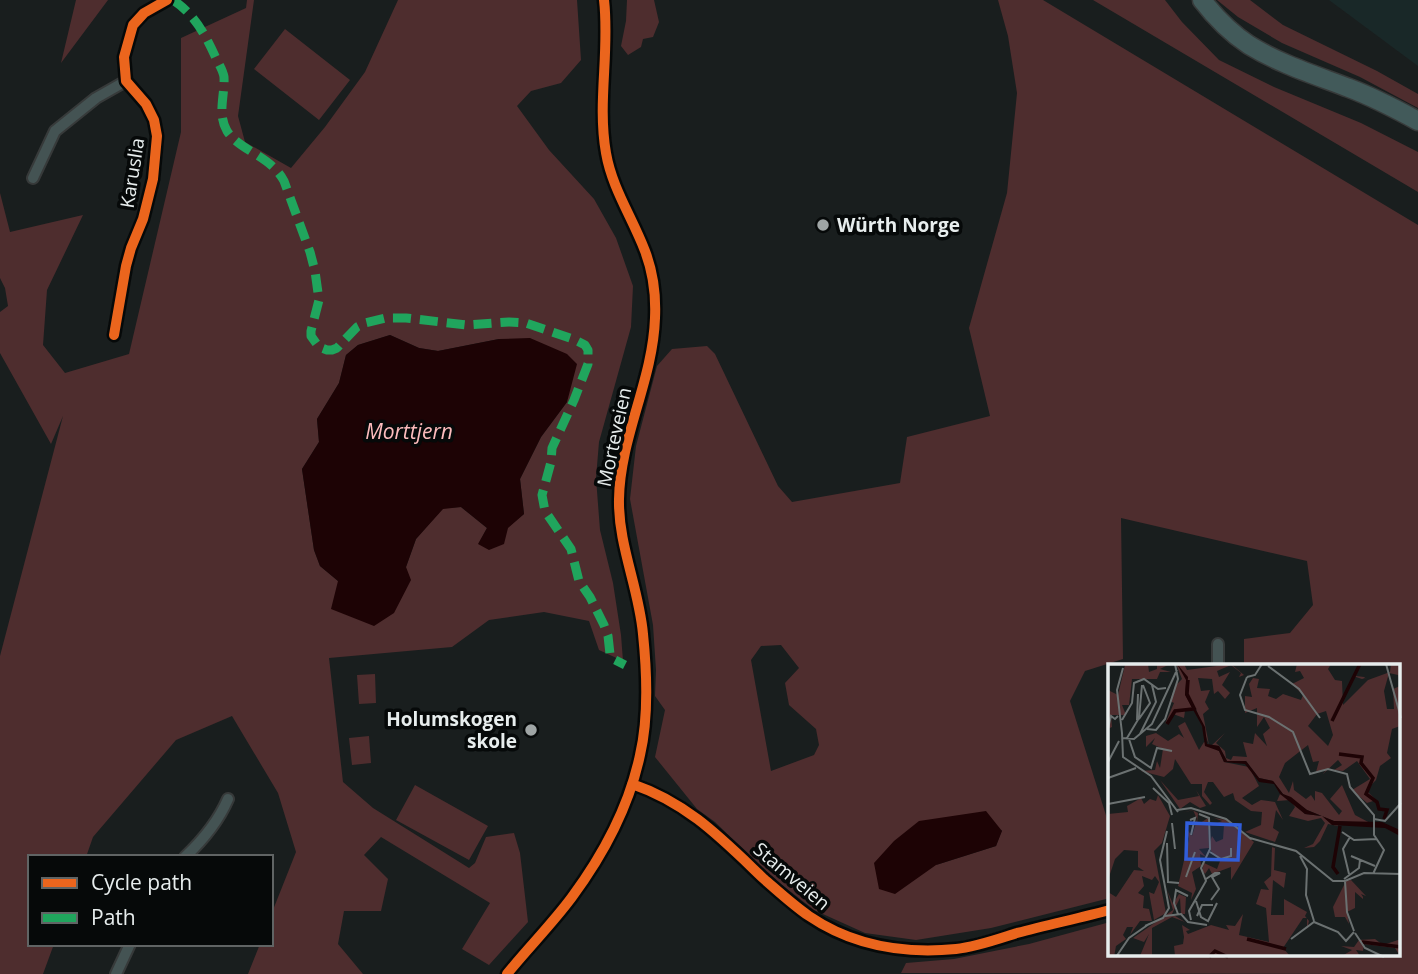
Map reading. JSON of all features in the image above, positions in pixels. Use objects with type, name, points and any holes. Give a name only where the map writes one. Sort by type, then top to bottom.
[{"type":"main road","points":[[1202,0],[1237,35],[1273,58],[1369,96],[1418,121]]},
{"type":"street","points":[[33,178],[55,131],[96,98],[126,81],[124,57],[133,25],[144,13],[167,0]]},
{"type":"street","name":"Morteveien","points":[[507,974],[570,900],[589,873],[612,831],[632,784],[642,742],[646,706],[641,618],[620,525],[620,485],[624,453],[652,344],[655,302],[646,254],[615,185],[606,156],[602,103],[607,35],[604,0]]},
{"type":"street","name":"Karuslia","points":[[114,335],[126,266],[143,219],[153,179],[157,136],[154,120],[146,103],[126,81]]},
{"type":"street","points":[[1218,644],[1218,664]]},
{"type":"street","name":"Stamveien","points":[[632,784],[654,792],[683,808],[809,916],[833,930],[869,944],[891,949],[958,949],[1108,911]]},
{"type":"street","points":[[187,855],[221,815],[228,799]]},
{"type":"street","points":[[117,974],[129,946]]},
{"type":"shaded area","points":[[76,0],[108,0],[61,63]]},
{"type":"shaded area","points":[[247,0],[254,0],[238,116],[245,142],[291,168],[365,72],[398,0],[577,0],[581,60],[561,83],[531,91],[517,106],[549,150],[594,199],[616,238],[633,286],[631,327],[599,442],[596,478],[600,530],[613,583],[623,661],[599,650],[589,621],[544,612],[489,620],[452,647],[329,658],[343,782],[373,808],[469,868],[475,863],[486,837],[514,833],[520,853],[528,922],[489,965],[462,949],[490,903],[381,837],[364,855],[388,879],[381,911],[344,911],[338,944],[363,974],[248,974],[259,946],[273,946],[273,910],[296,852],[278,793],[232,716],[176,740],[93,837],[87,855],[28,855],[28,946],[53,946],[43,974],[0,974],[0,656],[63,416],[51,444],[0,353],[0,312],[8,306],[0,278],[0,193],[10,232],[83,215],[47,290],[43,345],[65,373],[129,354],[181,132],[181,38],[246,8]],"holes":[[[390,335],[419,348],[438,351],[499,339],[567,402],[541,437],[520,479],[524,514],[507,528],[479,543],[487,528],[461,507],[443,508],[416,539],[406,567],[338,581],[320,566],[314,550],[302,469],[319,442],[317,419],[339,383],[346,355],[358,345]]]},
{"type":"shaded area","points":[[627,0],[654,0],[659,22],[653,37],[643,39],[641,47],[628,55],[621,46]]},
{"type":"shaded area","points":[[998,0],[1043,0],[1418,225],[1418,974],[901,973],[906,963],[954,959],[1029,944],[1108,923],[1108,956],[1400,956],[1400,664],[1244,664],[1244,639],[1290,633],[1313,605],[1307,561],[1121,518],[1123,659],[1085,671],[1070,701],[1108,822],[1108,899],[991,928],[916,940],[865,933],[814,910],[768,874],[715,822],[697,809],[655,757],[665,710],[655,696],[653,625],[630,499],[636,446],[657,366],[672,349],[707,346],[715,354],[778,486],[792,502],[900,483],[907,437],[990,416],[969,328],[1007,193],[1017,93],[1008,36]],"holes":[[[781,645],[799,668],[785,683],[789,705],[816,729],[819,745],[814,755],[771,771],[751,660],[761,646]],[[1002,830],[996,846],[936,865]]]},
{"type":"shaded area","points":[[1093,0],[1165,0],[1219,60],[1274,87],[1361,123],[1418,152],[1418,192]]},
{"type":"shaded area","points":[[1217,0],[1250,0],[1283,25],[1418,94],[1418,108],[1360,77],[1282,43],[1238,17]]},
{"type":"shaded area","points":[[1329,0],[1418,0],[1418,66]]},
{"type":"shaded area","points":[[285,29],[350,80],[319,120],[254,69]]},
{"type":"shaded area","points":[[375,674],[376,703],[359,704],[357,675]]},
{"type":"shaded area","points":[[369,736],[371,763],[352,765],[349,738]]},
{"type":"shaded area","points":[[415,785],[488,826],[469,860],[396,820]]},
{"type":"water","name":"Morttjern","points":[[390,335],[419,348],[438,351],[499,339],[530,338],[567,354],[577,364],[567,402],[541,437],[520,479],[524,514],[508,528],[504,544],[489,550],[478,544],[487,528],[461,507],[443,509],[416,539],[406,567],[411,580],[394,613],[374,626],[331,609],[338,581],[320,566],[314,550],[302,469],[319,442],[317,419],[339,383],[346,355],[358,345]]},
{"type":"water","points":[[986,811],[1002,831],[996,846],[936,865],[895,894],[879,889],[874,863],[894,841],[919,821]]},
{"type":"marked path","points":[[173,0],[198,25],[223,72],[222,118],[227,131],[240,144],[271,165],[284,181],[315,271],[319,300],[311,336],[319,347],[327,350],[337,348],[357,327],[386,318],[467,325],[526,323],[585,345],[588,350],[588,364],[552,448],[542,495],[545,511],[571,549],[579,581],[604,625],[610,654],[625,665]]},
{"type":"cycle path","points":[[114,335],[126,266],[143,219],[153,179],[157,136],[154,120],[146,104],[126,81],[124,57],[133,25],[144,13],[167,0]]},
{"type":"cycle path","points":[[507,974],[572,897],[604,847],[629,793],[645,726],[643,634],[625,550],[619,499],[625,453],[649,364],[655,301],[648,259],[618,190],[606,153],[603,115],[606,38],[604,0]]},
{"type":"cycle path","points":[[632,784],[687,812],[719,836],[775,889],[809,916],[843,935],[861,941],[898,949],[956,949],[1108,910]]},
{"type":"place","name":"Würth Norge","points":[[823,225]]},
{"type":"place","name":"Holumskogen skole","points":[[531,730]]}]
